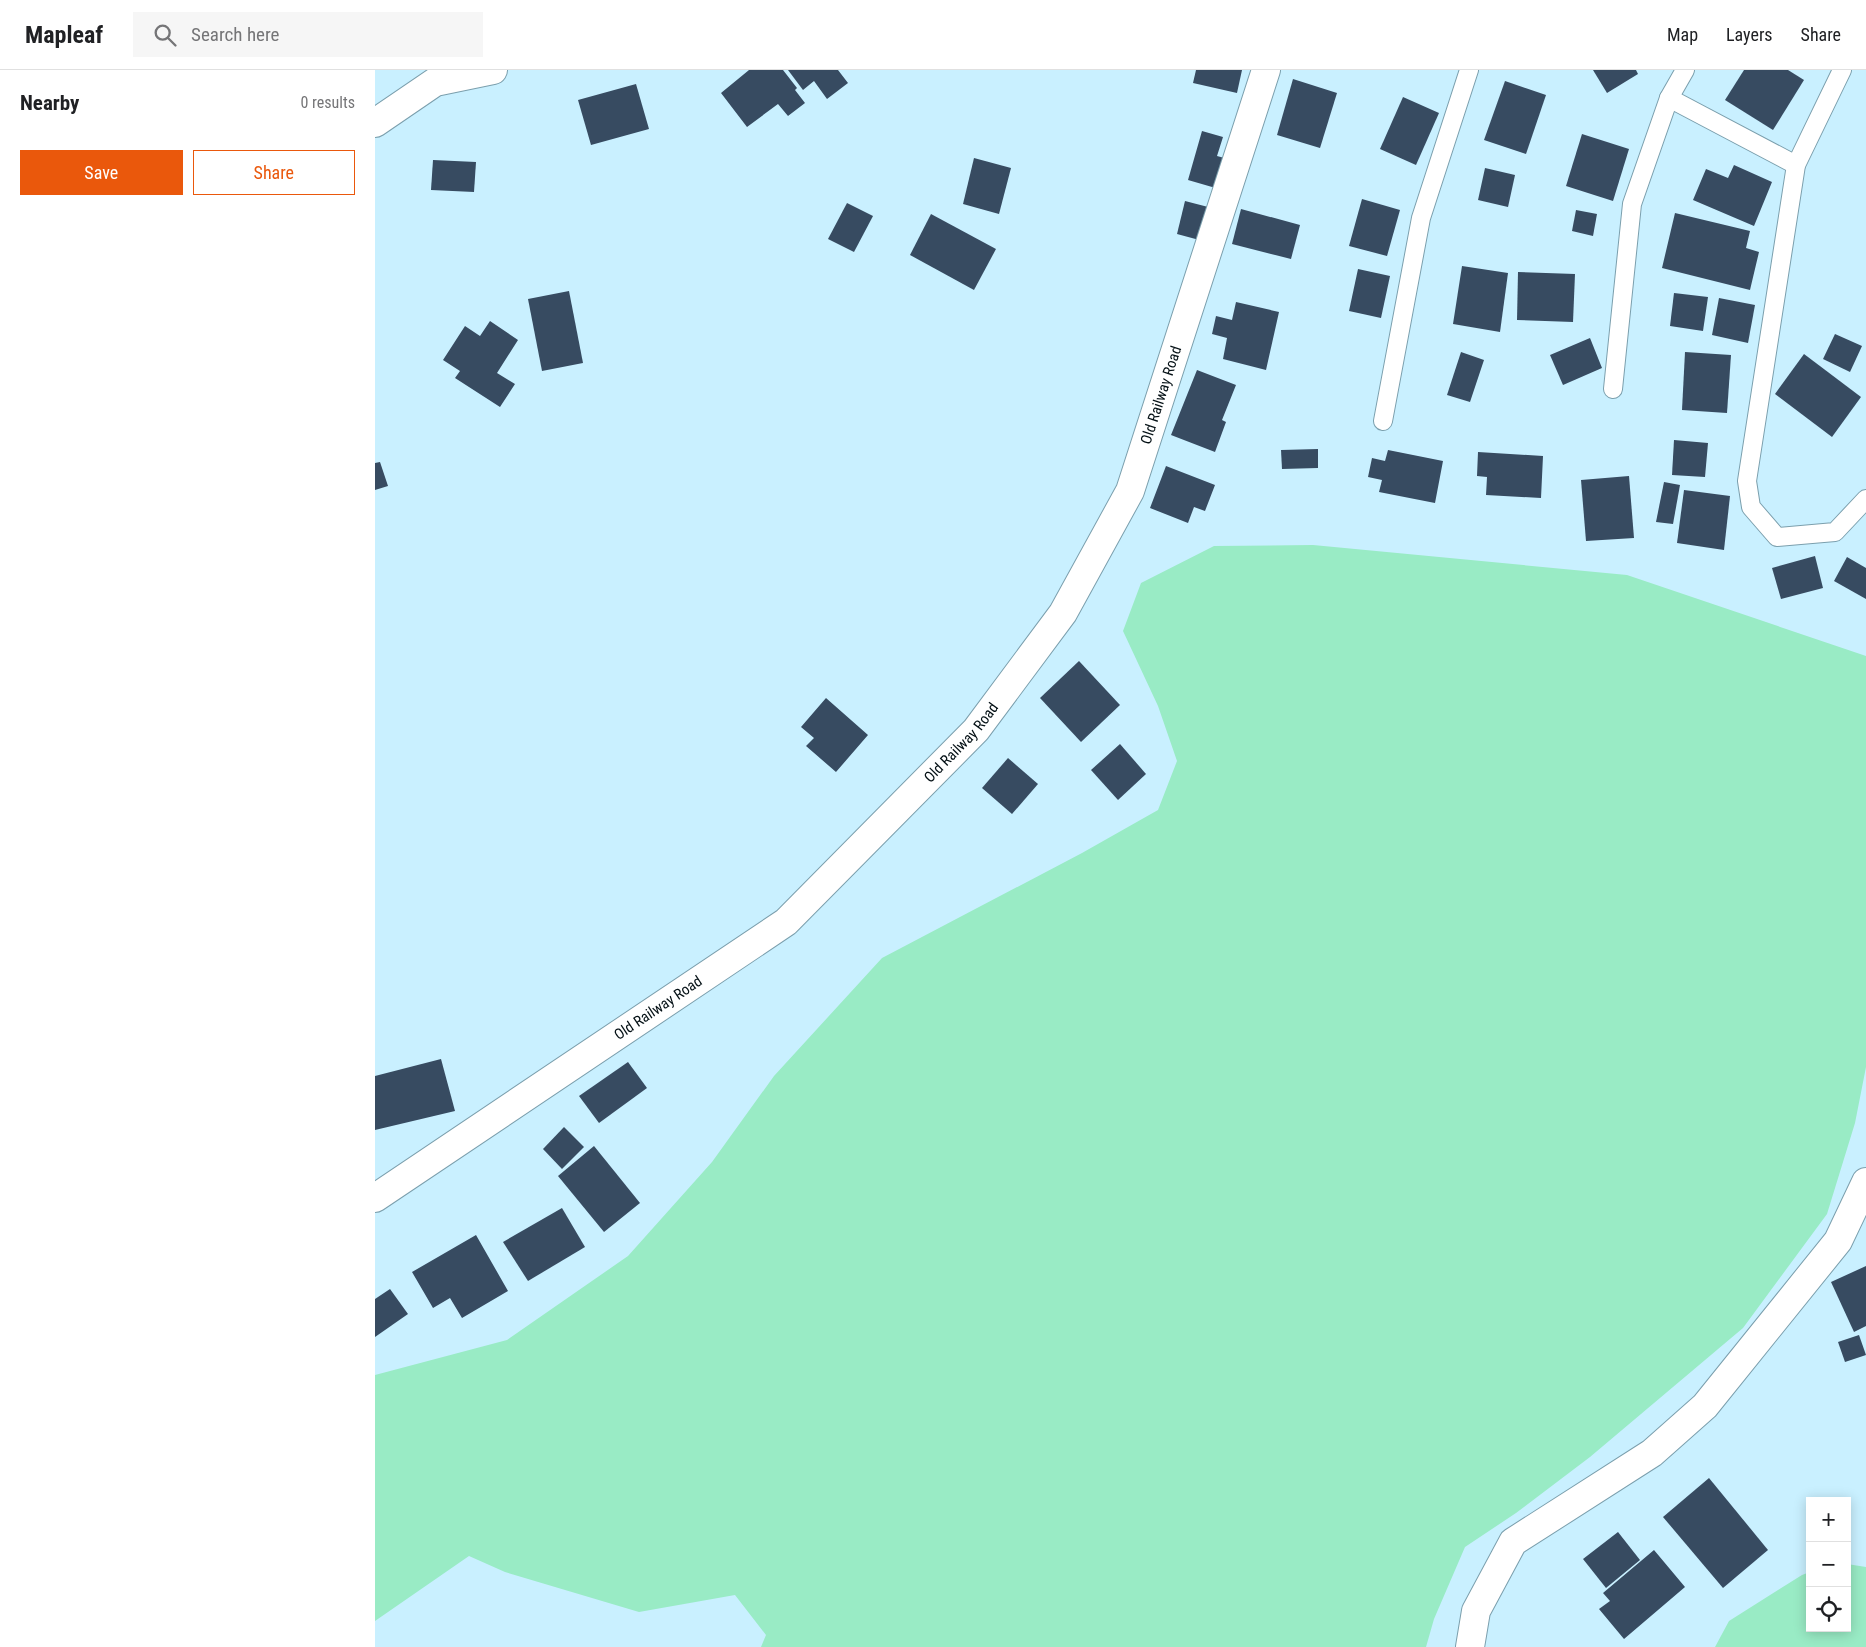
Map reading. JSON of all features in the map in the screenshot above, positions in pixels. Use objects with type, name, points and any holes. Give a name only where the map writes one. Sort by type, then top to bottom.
[{"type":"street","points":[[375,123],[435,82],[493,70]]},
{"type":"street","name":"Old Railway Road","points":[[375,1198],[786,922],[976,730],[1063,613],[1130,491],[1266,70]]},
{"type":"street","points":[[1470,1647],[1475,1611],[1513,1542],[1652,1453],[1705,1406],[1838,1241],[1866,1182]]},
{"type":"lane","points":[[1383,421],[1421,218],[1469,70]]},
{"type":"lane","points":[[1613,389],[1632,204],[1669,98],[1685,70]]},
{"type":"lane","points":[[1842,70],[1796,165],[1747,481],[1751,507],[1777,537],[1835,532],[1866,499]]},
{"type":"lane","points":[[1669,98],[1796,165]]},
{"type":"green space","points":[[1313,545],[1627,575],[1866,656],[1866,1067],[1855,1123],[1827,1214],[1743,1328],[1590,1457],[1516,1513],[1465,1547],[1434,1619],[1426,1647],[761,1647],[766,1635],[735,1595],[639,1612],[505,1572],[469,1556],[375,1621],[375,1375],[507,1340],[628,1256],[712,1162],[774,1076],[882,958],[1082,853],[1158,810],[1177,761],[1158,706],[1123,631],[1141,583],[1214,546]]},
{"type":"green space","points":[[1851,1565],[1866,1567],[1866,1647],[1715,1647],[1729,1621],[1806,1574],[1806,1632],[1851,1632]]},
{"type":"building","points":[[749,70],[783,70],[797,88],[795,90],[805,103],[788,116],[778,104],[747,127],[721,93]]},
{"type":"building","points":[[788,70],[838,70],[848,83],[827,99],[814,81],[803,90]]},
{"type":"building","points":[[1196,70],[1242,70],[1237,93],[1193,83]]},
{"type":"building","points":[[1593,70],[1636,70],[1638,74],[1607,93]]},
{"type":"building","points":[[1744,70],[1788,70],[1804,80],[1773,130],[1725,100]]},
{"type":"building","points":[[1293,79],[1337,93],[1320,148],[1277,135]]},
{"type":"building","points":[[1505,81],[1546,95],[1526,154],[1484,140]]},
{"type":"building","points":[[636,84],[649,129],[591,145],[578,100]]},
{"type":"building","points":[[1403,97],[1439,113],[1416,165],[1380,149]]},
{"type":"building","points":[[1202,131],[1223,137],[1217,156],[1228,159],[1219,189],[1188,180]]},
{"type":"building","points":[[1582,134],[1629,149],[1613,201],[1566,186]]},
{"type":"building","points":[[974,158],[1011,168],[999,214],[963,204]]},
{"type":"building","points":[[433,160],[476,162],[474,192],[431,190]]},
{"type":"building","points":[[1734,165],[1772,182],[1754,226],[1693,200],[1706,169],[1728,178]]},
{"type":"building","points":[[1485,168],[1515,175],[1508,207],[1478,200]]},
{"type":"building","points":[[1362,199],[1400,210],[1387,256],[1349,246]]},
{"type":"building","points":[[1185,201],[1212,208],[1203,241],[1177,234]]},
{"type":"building","points":[[847,203],[873,216],[854,252],[828,239]]},
{"type":"building","points":[[1241,209],[1300,225],[1291,259],[1232,244]]},
{"type":"building","points":[[1576,210],[1597,214],[1593,236],[1572,231]]},
{"type":"building","points":[[1675,213],[1750,231],[1746,248],[1759,252],[1750,290],[1662,268]]},
{"type":"building","points":[[931,214],[996,249],[974,290],[910,255]]},
{"type":"building","points":[[1462,266],[1508,273],[1500,332],[1453,324]]},
{"type":"building","points":[[1358,269],[1390,276],[1381,318],[1349,311]]},
{"type":"building","points":[[1518,272],[1575,274],[1573,322],[1517,320]]},
{"type":"building","points":[[569,291],[583,363],[542,371],[528,299]]},
{"type":"building","points":[[1674,293],[1708,297],[1703,331],[1670,326]]},
{"type":"building","points":[[1719,298],[1755,305],[1748,343],[1712,335]]},
{"type":"building","points":[[1236,302],[1279,312],[1266,370],[1223,359],[1227,338],[1212,334],[1216,316],[1232,320]]},
{"type":"building","points":[[490,321],[518,340],[497,373],[515,384],[500,407],[455,378],[460,371],[443,360],[465,326],[480,336]]},
{"type":"building","points":[[1835,334],[1862,346],[1850,372],[1823,359]]},
{"type":"building","points":[[1590,338],[1602,368],[1563,385],[1550,355]]},
{"type":"building","points":[[1461,352],[1484,360],[1470,402],[1447,395]]},
{"type":"building","points":[[1685,352],[1731,355],[1727,413],[1682,410]]},
{"type":"building","points":[[1804,354],[1861,397],[1832,437],[1775,394]]},
{"type":"building","points":[[1197,370],[1236,385],[1222,420],[1226,422],[1215,452],[1171,435]]},
{"type":"building","points":[[1674,440],[1708,443],[1705,477],[1672,475]]},
{"type":"building","points":[[1318,449],[1318,468],[1282,469],[1281,450]]},
{"type":"building","points":[[1388,450],[1443,461],[1435,503],[1379,492],[1382,480],[1368,477],[1372,458],[1385,461]]},
{"type":"building","points":[[1478,452],[1543,456],[1541,498],[1486,495],[1487,477],[1477,476]]},
{"type":"building","points":[[380,462],[388,486],[375,490],[375,463]]},
{"type":"building","points":[[1166,466],[1215,485],[1205,511],[1194,507],[1188,523],[1150,508]]},
{"type":"building","points":[[1629,476],[1634,538],[1586,541],[1581,480]]},
{"type":"building","points":[[1664,482],[1680,485],[1673,524],[1656,522]]},
{"type":"building","points":[[1684,490],[1730,496],[1724,550],[1677,543]]},
{"type":"building","points":[[1815,556],[1823,588],[1781,599],[1772,568]]},
{"type":"building","points":[[1847,557],[1866,568],[1866,599],[1834,581]]},
{"type":"building","points":[[1079,661],[1120,705],[1081,742],[1040,698]]},
{"type":"building","points":[[826,698],[868,735],[836,772],[806,746],[814,738],[801,727]]},
{"type":"building","points":[[1120,744],[1146,774],[1118,800],[1091,770]]},
{"type":"building","points":[[1008,758],[1038,784],[1012,814],[982,788]]},
{"type":"building","points":[[441,1059],[455,1111],[375,1130],[375,1076]]},
{"type":"building","points":[[628,1062],[647,1088],[599,1123],[579,1096]]},
{"type":"building","points":[[564,1127],[584,1147],[562,1169],[543,1149]]},
{"type":"building","points":[[594,1146],[640,1203],[604,1232],[558,1176]]},
{"type":"building","points":[[562,1208],[585,1247],[528,1281],[503,1242]]},
{"type":"building","points":[[476,1235],[508,1291],[462,1318],[450,1298],[433,1308],[412,1272]]},
{"type":"building","points":[[1866,1266],[1866,1326],[1854,1332],[1831,1282]]},
{"type":"building","points":[[390,1289],[408,1314],[375,1337],[375,1299]]},
{"type":"building","points":[[1859,1335],[1866,1355],[1845,1362],[1838,1342]]},
{"type":"building","points":[[1709,1478],[1768,1550],[1723,1588],[1663,1517]]},
{"type":"building","points":[[1618,1532],[1640,1560],[1606,1588],[1583,1559]]},
{"type":"building","points":[[1654,1550],[1685,1587],[1624,1639],[1599,1609],[1610,1601],[1603,1593]]}]
